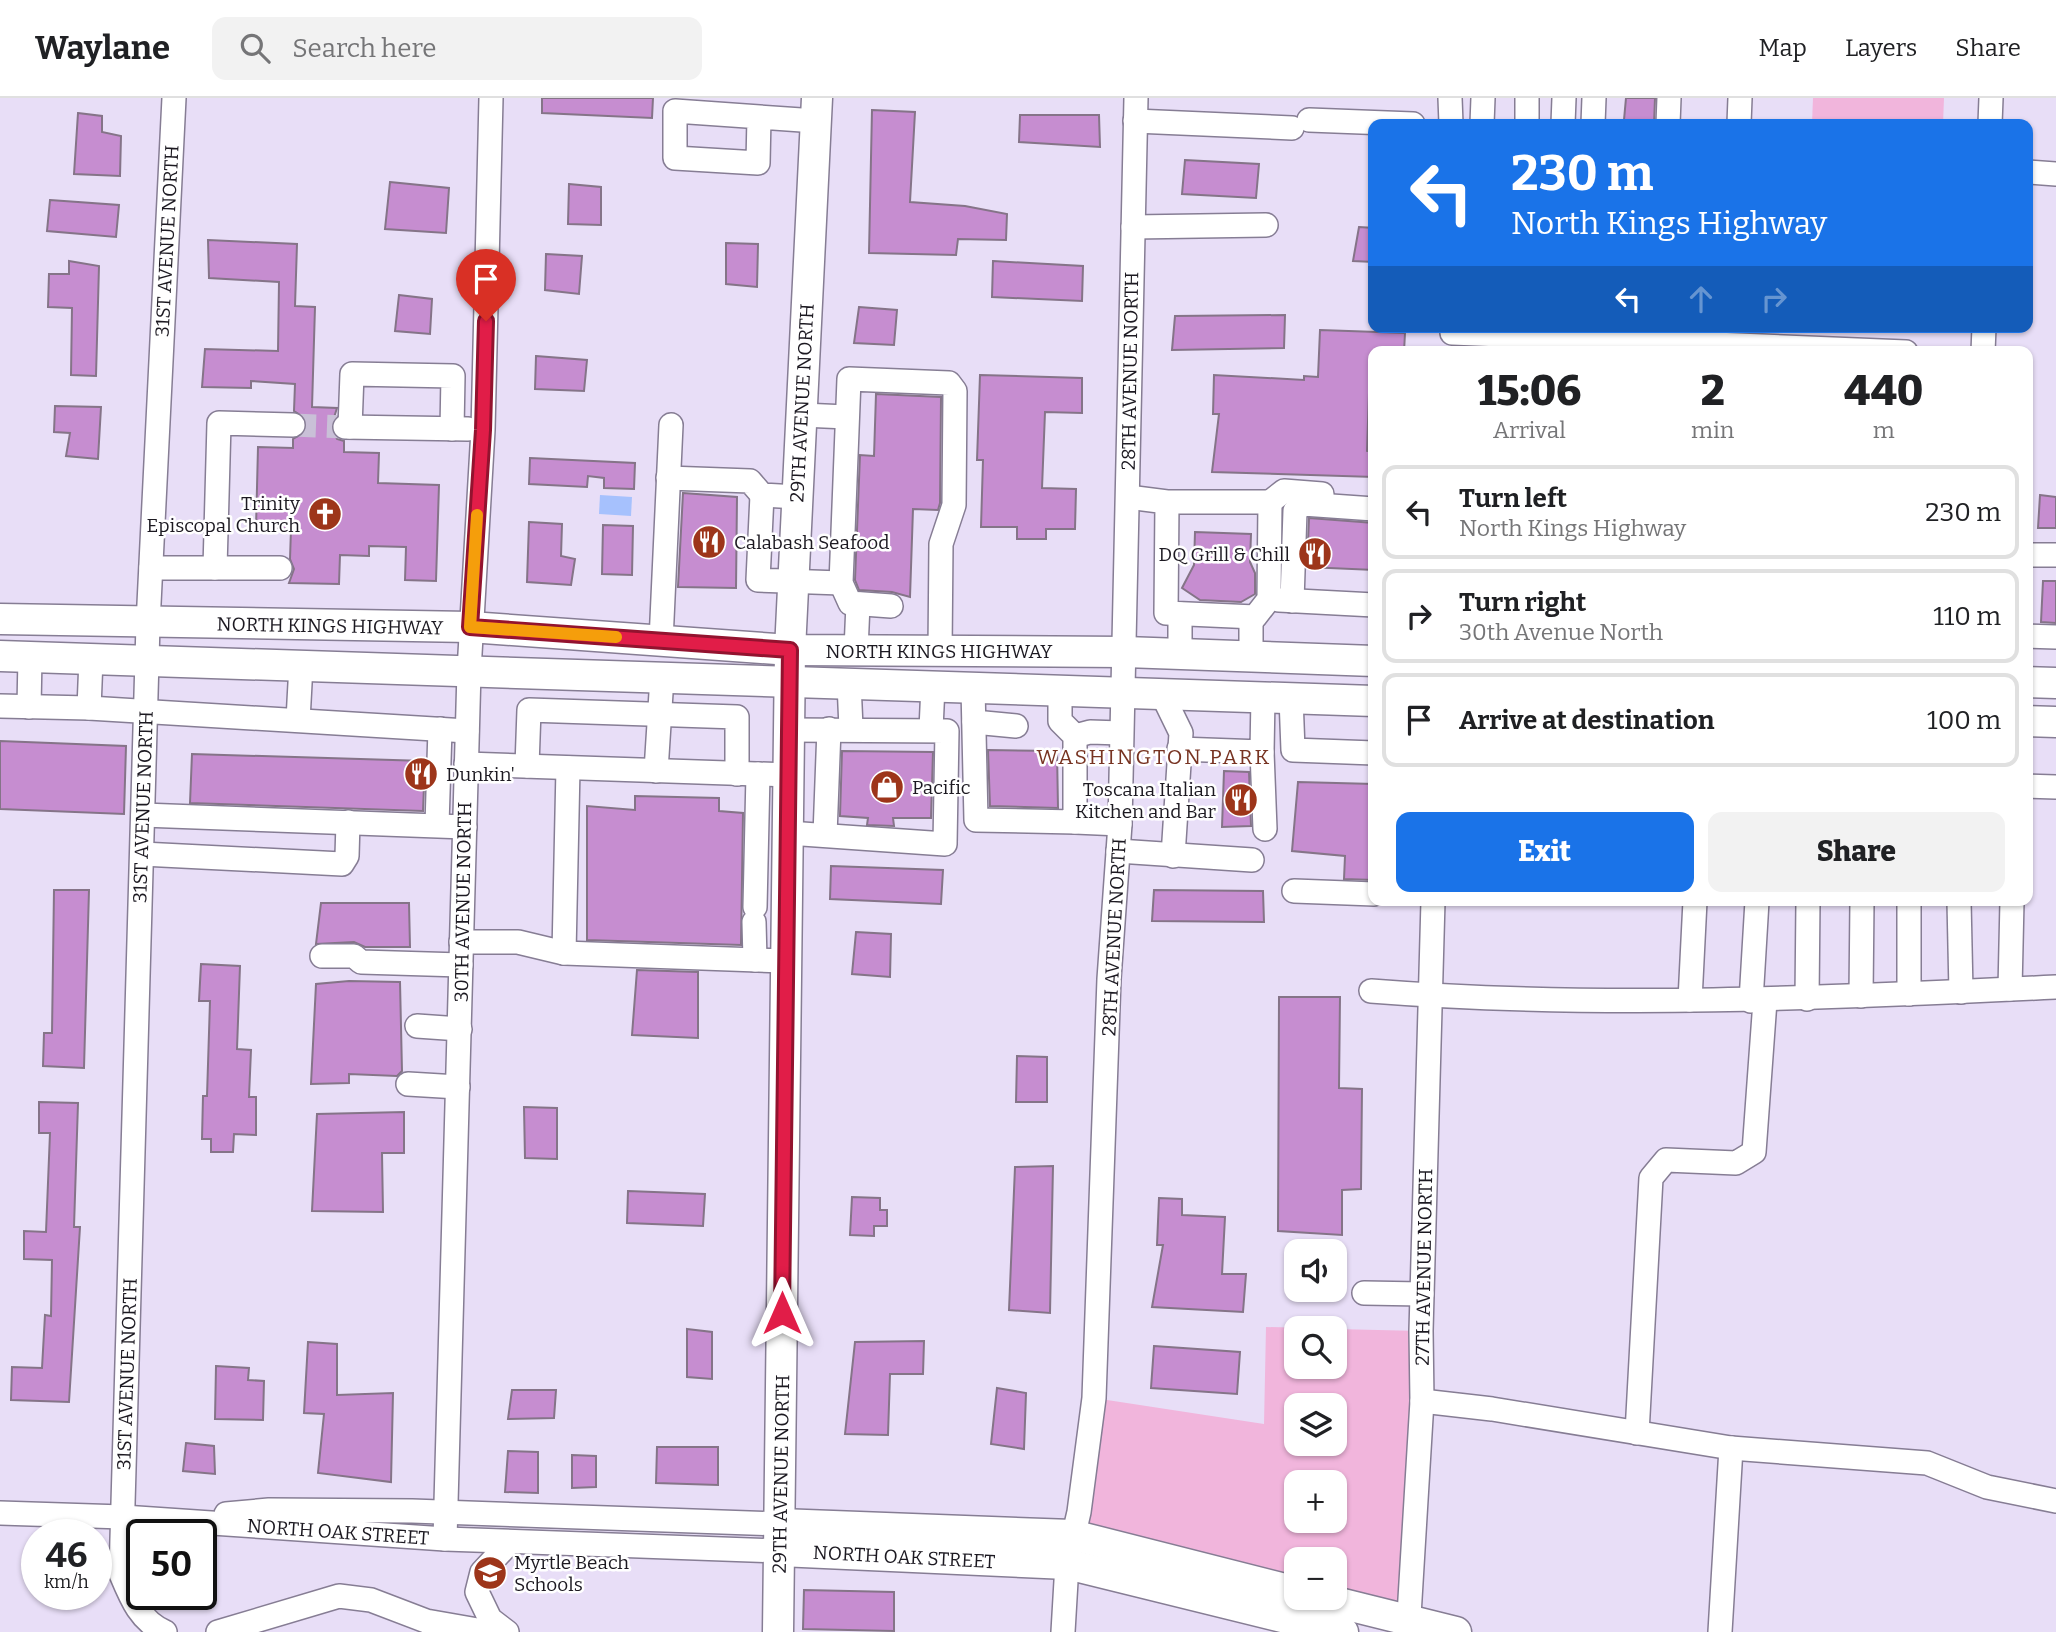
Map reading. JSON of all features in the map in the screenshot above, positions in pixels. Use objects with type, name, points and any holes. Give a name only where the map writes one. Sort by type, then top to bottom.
[{"type":"main road","name":"29TH AVENUE NORTH","points":[[778,1632],[790,650],[816,109]]},
{"type":"main road","name":"NORTH KINGS HIGHWAY","points":[[0,619],[148,624],[470,627],[790,650],[1125,652],[1368,661]]},
{"type":"main road","name":"NORTH KINGS HIGHWAY","points":[[0,656],[1368,701]]},
{"type":"main road","points":[[2033,682],[2056,683]]},
{"type":"main road","points":[[2033,721],[2056,722]]},
{"type":"main road","name":"NORTH OAK STREET","points":[[780,1537],[1072,1535],[1284,1589]]},
{"type":"main road","name":"NORTH OAK STREET","points":[[780,1537],[1067,1564],[1343,1632]]},
{"type":"main road","points":[[1347,1607],[1408,1626],[1456,1632]]},
{"type":"street","name":"31ST AVENUE NORTH","points":[[165,1632],[152,1626],[133,1603],[121,1574],[148,624],[174,98]]},
{"type":"street","name":"30TH AVENUE NORTH","points":[[445,1539],[470,627],[483,430],[491,98]]},
{"type":"street","points":[[1450,98],[1451,119]]},
{"type":"street","points":[[1482,119],[1483,98]]},
{"type":"street","points":[[1527,98],[1527,119]]},
{"type":"street","points":[[1563,119],[1564,98]]},
{"type":"street","points":[[1593,119],[1594,98]]},
{"type":"street","points":[[1668,119],[1669,98]]},
{"type":"street","points":[[1739,119],[1740,98]]},
{"type":"street","points":[[1990,119],[1991,98]]},
{"type":"street","points":[[759,117],[816,109]]},
{"type":"street","points":[[1135,109],[1301,124],[1368,124]]},
{"type":"street","name":"28TH AVENUE NORTH","points":[[1063,1632],[1067,1564],[1079,1513],[1094,1398],[1109,979],[1120,824],[1135,109]]},
{"type":"street","points":[[2033,172],[2056,174]]},
{"type":"street","points":[[1133,227],[1266,225]]},
{"type":"street","points":[[1452,338],[1514,344],[1615,346]]},
{"type":"street","points":[[452,429],[453,376],[352,374],[347,427],[483,430]]},
{"type":"street","points":[[891,606],[850,603],[841,583],[849,379],[948,383],[955,391],[954,505],[941,544],[940,651]]},
{"type":"street","points":[[802,415],[847,417]]},
{"type":"street","points":[[215,568],[219,423],[293,425]]},
{"type":"street","points":[[661,641],[671,425]]},
{"type":"street","points":[[668,478],[750,481],[762,495],[758,580],[841,583]]},
{"type":"street","points":[[1128,497],[1167,502],[1270,502],[1284,491],[1368,497]]},
{"type":"street","points":[[762,495],[797,497]]},
{"type":"street","points":[[1167,502],[1166,613],[1251,617],[1255,617],[1269,599],[1270,502]]},
{"type":"street","points":[[1292,601],[1295,511],[1303,504],[1368,509]]},
{"type":"street","points":[[2033,555],[2056,555]]},
{"type":"street","points":[[151,568],[280,568]]},
{"type":"street","points":[[1269,599],[1368,605]]},
{"type":"street","points":[[856,650],[858,604]]},
{"type":"street","points":[[1180,614],[1180,654]]},
{"type":"street","points":[[1251,617],[1251,656]]},
{"type":"street","points":[[2033,636],[2056,637]]},
{"type":"street","points":[[29,706],[30,657]]},
{"type":"street","points":[[89,708],[92,659]]},
{"type":"street","points":[[298,720],[301,665]]},
{"type":"street","points":[[656,771],[662,677]]},
{"type":"street","points":[[825,835],[849,683]]},
{"type":"street","points":[[930,729],[933,686]]},
{"type":"street","points":[[973,688],[976,820],[1120,824]]},
{"type":"street","points":[[1060,690],[1060,721],[1075,736],[1075,822]]},
{"type":"street","points":[[1162,694],[1181,733],[1173,856]]},
{"type":"street","points":[[1265,829],[1262,752],[1277,698]]},
{"type":"street","points":[[1277,698],[1293,750],[1368,754]]},
{"type":"street","points":[[0,706],[146,711],[467,731]]},
{"type":"street","points":[[527,766],[529,710],[737,717],[747,774],[755,960]]},
{"type":"street","points":[[974,722],[1016,726]]},
{"type":"street","points":[[437,825],[440,729]]},
{"type":"street","points":[[788,833],[945,844],[947,731],[789,730]]},
{"type":"street","points":[[1075,736],[1090,732],[1121,733]]},
{"type":"street","points":[[1179,748],[1262,752]]},
{"type":"street","points":[[466,764],[789,775]]},
{"type":"street","points":[[564,953],[568,768]]},
{"type":"street","points":[[2033,786],[2056,787]]},
{"type":"street","points":[[143,815],[465,827]]},
{"type":"street","points":[[142,854],[342,864],[347,856],[348,822]]},
{"type":"street","points":[[1118,852],[1252,860]]},
{"type":"street","points":[[1294,891],[1368,894]]},
{"type":"street","name":"27TH AVENUE NORTH","points":[[1408,1626],[1422,1402],[1422,1294],[1433,906]]},
{"type":"street","points":[[1690,1000],[1695,906]]},
{"type":"street","points":[[1637,1433],[1651,1178],[1666,1160],[1736,1163],[1754,1152],[1758,1001],[1757,906]]},
{"type":"street","points":[[1807,999],[1808,906]]},
{"type":"street","points":[[1861,996],[1862,906]]},
{"type":"street","points":[[1909,906],[1909,994]]},
{"type":"street","points":[[1959,906],[1961,992]]},
{"type":"street","points":[[2010,989],[2012,906]]},
{"type":"street","points":[[461,942],[518,942],[564,953],[785,961]]},
{"type":"street","points":[[322,956],[354,956],[361,962],[461,965]]},
{"type":"street","points":[[1371,991],[1430,996],[1758,1001],[2056,987]]},
{"type":"street","points":[[417,1026],[460,1029]]},
{"type":"street","points":[[408,1084],[458,1087]]},
{"type":"street","points":[[1364,1293],[1422,1294]]},
{"type":"street","points":[[1422,1402],[1731,1448],[1927,1464],[1987,1487],[2056,1502]]},
{"type":"street","points":[[1720,1632],[1731,1448]]},
{"type":"street","name":"NORTH OAK STREET","points":[[182,1519],[269,1510],[446,1513],[780,1537]]},
{"type":"street","name":"NORTH OAK STREET","points":[[0,1513],[143,1519]]},
{"type":"street","name":"NORTH OAK STREET","points":[[217,1524],[510,1542],[780,1537]]},
{"type":"street","points":[[507,1632],[490,1619],[477,1592],[482,1572],[510,1542]]},
{"type":"street","points":[[218,1632],[339,1596],[371,1600],[426,1621],[489,1632]]},
{"type":"shaded area","points":[[1813,98],[1944,98],[1943,119],[1812,119]]},
{"type":"shaded area","points":[[1266,1327],[1284,1327],[1284,1379],[1347,1379],[1347,1329],[1421,1331],[1409,1619],[1347,1601],[1347,1547],[1284,1547],[1284,1589],[1072,1535],[1094,1398],[1264,1424]]},
{"type":"water","points":[[600,495],[632,497],[631,516],[599,514]]},
{"type":"building","points":[[542,98],[653,98],[652,118],[542,113]]},
{"type":"building","points":[[1626,98],[1655,98],[1654,119],[1624,119]]},
{"type":"building","points":[[872,110],[915,112],[910,202],[965,206],[1007,214],[1006,240],[958,239],[956,255],[869,253]]},
{"type":"building","points":[[78,113],[102,116],[102,132],[121,136],[120,176],[74,174]]},
{"type":"building","points":[[1020,115],[1099,115],[1100,147],[1019,142]]},
{"type":"building","points":[[1185,160],[1259,164],[1256,198],[1182,194]]},
{"type":"building","points":[[390,182],[449,188],[446,233],[385,229]]},
{"type":"building","points":[[569,184],[601,187],[601,225],[568,224]]},
{"type":"building","points":[[50,200],[119,205],[116,237],[47,231]]},
{"type":"building","points":[[1359,227],[1368,228],[1368,262],[1353,261]]},
{"type":"building","points":[[208,240],[297,244],[295,306],[315,307],[312,407],[337,408],[331,427],[337,439],[344,441],[344,452],[379,453],[378,483],[439,485],[436,581],[405,580],[406,547],[369,546],[369,556],[340,555],[339,584],[289,583],[294,569],[290,559],[291,529],[256,528],[258,447],[293,448],[293,439],[305,432],[305,418],[294,411],[295,384],[251,381],[251,388],[202,387],[205,349],[278,351],[279,282],[209,278]]},
{"type":"building","points":[[726,243],[758,244],[757,287],[726,284]]},
{"type":"building","points":[[546,254],[582,256],[579,294],[545,290]]},
{"type":"building","points":[[69,261],[99,266],[96,376],[71,375],[72,308],[48,307],[49,274],[69,274]]},
{"type":"building","points":[[993,261],[1083,266],[1082,301],[992,297]]},
{"type":"building","points":[[399,295],[432,299],[430,334],[395,331]]},
{"type":"building","points":[[859,307],[897,310],[894,345],[854,343]]},
{"type":"building","points":[[1285,315],[1284,348],[1172,350],[1175,316]]},
{"type":"building","points":[[1320,330],[1405,333],[1404,346],[1368,346],[1368,477],[1212,472],[1219,414],[1213,414],[1214,375],[1304,380],[1304,376],[1318,377]]},
{"type":"building","points":[[536,356],[587,360],[584,391],[535,389]]},
{"type":"building","points":[[980,375],[1082,378],[1082,413],[1045,412],[1042,488],[1076,489],[1075,529],[1046,529],[1046,539],[1017,539],[1017,527],[981,527],[983,460],[977,460]]},
{"type":"building","points":[[876,394],[941,397],[940,503],[938,510],[913,509],[910,597],[892,592],[859,590],[855,580],[860,455],[874,456]]},
{"type":"building","points":[[55,406],[101,407],[98,459],[66,456],[70,433],[54,432]]},
{"type":"building","points":[[530,458],[635,463],[634,489],[604,488],[604,478],[588,476],[587,487],[529,484]]},
{"type":"building","name":"Calabash Seafood","points":[[683,493],[737,497],[736,588],[678,587]]},
{"type":"building","points":[[2040,495],[2056,497],[2056,528],[2038,528]]},
{"type":"building","points":[[1309,518],[1368,523],[1368,570],[1307,567]]},
{"type":"building","points":[[529,522],[562,524],[561,556],[575,559],[571,585],[527,582]]},
{"type":"building","points":[[603,525],[633,526],[632,575],[602,574]]},
{"type":"building","points":[[1195,532],[1251,534],[1250,562],[1255,573],[1255,594],[1241,602],[1200,600],[1182,588],[1194,565]]},
{"type":"building","points":[[2043,581],[2056,581],[2056,623],[2041,622]]},
{"type":"building","points":[[0,741],[126,746],[124,814],[0,809]]},
{"type":"building","points":[[988,750],[1057,751],[1058,808],[990,806]]},
{"type":"building","points":[[842,751],[933,752],[931,818],[893,818],[894,826],[867,825],[868,818],[840,816]]},
{"type":"building","points":[[192,754],[425,761],[423,811],[190,803]]},
{"type":"building","points":[[1224,771],[1249,772],[1251,826],[1222,827]]},
{"type":"building","points":[[1298,782],[1368,784],[1368,880],[1344,879],[1345,856],[1292,851]]},
{"type":"building","points":[[635,796],[719,798],[719,811],[743,813],[741,945],[587,940],[587,806],[635,810]]},
{"type":"building","points":[[831,866],[943,870],[941,904],[830,899]]},
{"type":"building","points":[[54,890],[89,890],[84,1068],[43,1066],[44,1033],[52,1033]]},
{"type":"building","points":[[1154,890],[1263,891],[1264,922],[1152,921]]},
{"type":"building","points":[[321,903],[409,903],[410,947],[365,947],[354,942],[316,944]]},
{"type":"building","points":[[856,932],[891,934],[890,977],[852,974]]},
{"type":"building","points":[[201,964],[240,966],[237,1049],[251,1050],[249,1097],[256,1097],[256,1135],[234,1134],[233,1152],[211,1152],[211,1139],[202,1139],[203,1096],[207,1096],[210,1001],[199,1001]]},
{"type":"building","points":[[637,970],[698,972],[698,1038],[632,1035]]},
{"type":"building","points":[[349,981],[400,982],[402,1071],[397,1076],[349,1074],[349,1083],[311,1084],[316,984]]},
{"type":"building","points":[[1279,997],[1340,997],[1339,1088],[1362,1089],[1361,1189],[1342,1190],[1342,1235],[1278,1231]]},
{"type":"building","points":[[1017,1056],[1047,1057],[1047,1102],[1016,1102]]},
{"type":"building","points":[[39,1102],[78,1103],[74,1227],[80,1227],[69,1402],[11,1400],[12,1367],[42,1368],[45,1315],[51,1316],[52,1260],[24,1259],[24,1231],[46,1232],[50,1133],[39,1133]]},
{"type":"building","points":[[524,1107],[557,1108],[557,1159],[525,1158]]},
{"type":"building","points":[[404,1112],[404,1153],[382,1153],[383,1212],[312,1211],[317,1114]]},
{"type":"building","points":[[1053,1166],[1050,1313],[1009,1310],[1015,1167]]},
{"type":"building","points":[[628,1191],[705,1194],[703,1226],[627,1223]]},
{"type":"building","points":[[852,1197],[880,1198],[880,1210],[887,1210],[887,1226],[874,1226],[874,1236],[850,1235]]},
{"type":"building","points":[[1159,1198],[1182,1199],[1182,1215],[1225,1217],[1222,1274],[1246,1274],[1243,1312],[1152,1307],[1163,1245],[1157,1245]]},
{"type":"building","points":[[687,1329],[712,1332],[712,1379],[687,1377]]},
{"type":"building","points":[[924,1341],[923,1374],[890,1374],[888,1435],[845,1434],[855,1342]]},
{"type":"building","points":[[308,1342],[337,1344],[337,1395],[393,1393],[391,1482],[318,1473],[324,1414],[304,1413]]},
{"type":"building","points":[[1154,1346],[1240,1352],[1237,1394],[1151,1388]]},
{"type":"building","points":[[216,1366],[249,1368],[248,1380],[264,1381],[263,1420],[215,1419]]},
{"type":"building","points":[[997,1388],[1026,1393],[1024,1449],[991,1444]]},
{"type":"building","points":[[512,1390],[556,1390],[554,1418],[508,1419]]},
{"type":"building","points":[[186,1443],[214,1446],[215,1474],[183,1471]]},
{"type":"building","points":[[657,1447],[718,1447],[718,1485],[656,1483]]},
{"type":"building","points":[[508,1451],[538,1452],[538,1493],[505,1492]]},
{"type":"building","points":[[572,1455],[596,1456],[596,1487],[572,1488]]},
{"type":"building","points":[[804,1590],[894,1592],[894,1631],[803,1629]]},
{"type":"tunnel","points":[[293,425],[345,427]]},
{"type":"slow traffic","points":[[477,515],[470,627],[616,637]]},
{"type":"place","name":"Trinity Episcopal Church","points":[[325,514]]},
{"type":"place","name":"Calabash Seafood","points":[[709,542]]},
{"type":"place","name":"DQ Grill & Chill","points":[[1315,554]]},
{"type":"place","name":"Dunkin'","points":[[421,774]]},
{"type":"place","name":"Pacific","points":[[887,787]]},
{"type":"place","name":"Toscana Italian Kitchen and Bar","points":[[1241,800]]},
{"type":"place","name":"Myrtle Beach Schools","points":[[490,1573]]},
{"type":"district","name":"WASHINGTON PARK","points":[[1154,757]]},
{"type":"route","points":[[486,321],[483,430],[470,627],[790,650],[782,1313]]}]
